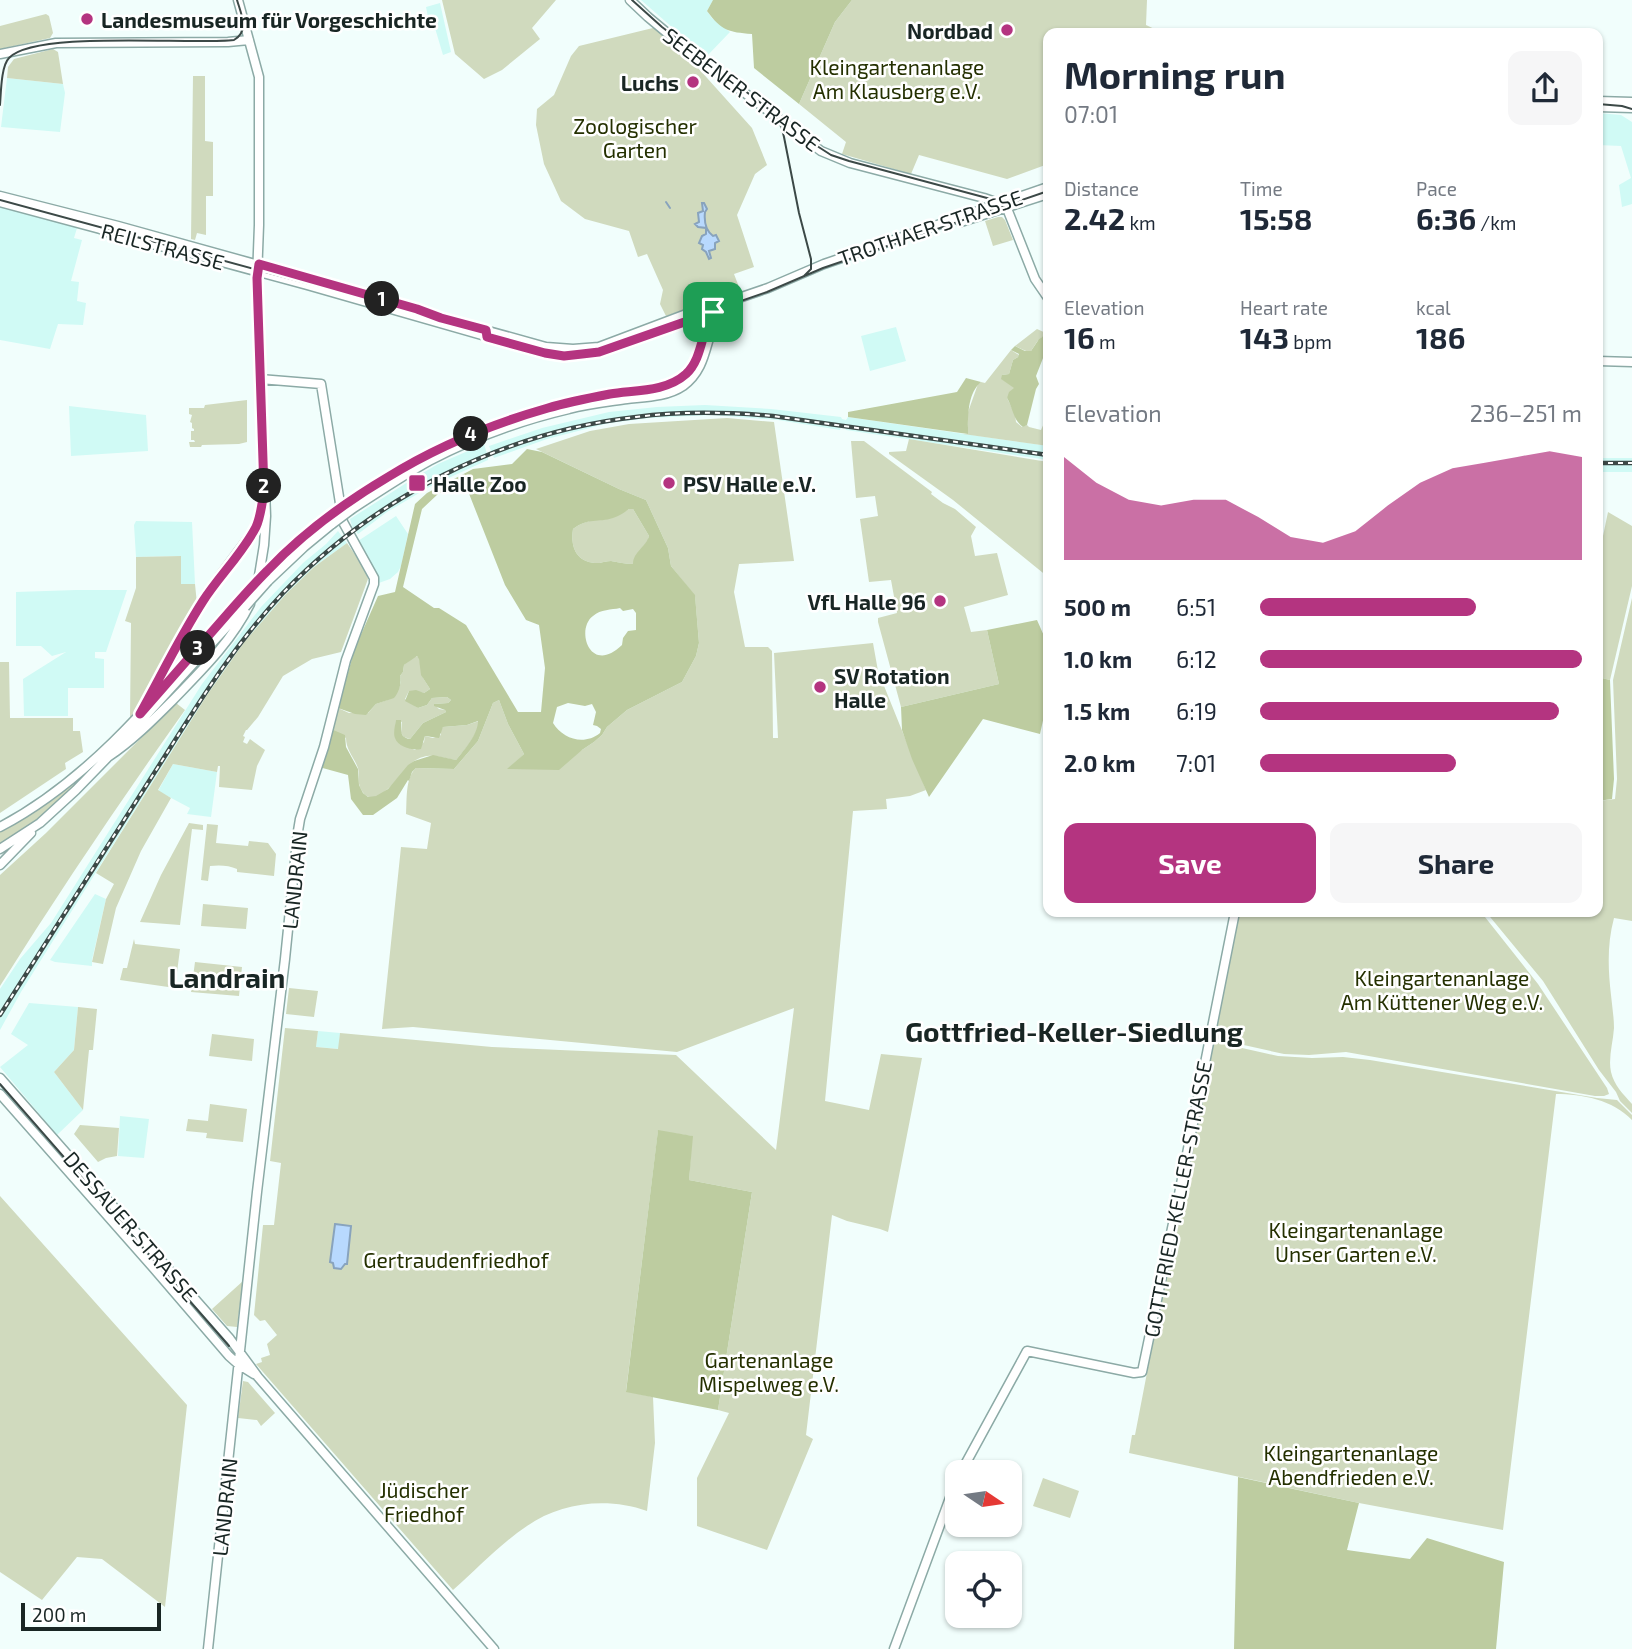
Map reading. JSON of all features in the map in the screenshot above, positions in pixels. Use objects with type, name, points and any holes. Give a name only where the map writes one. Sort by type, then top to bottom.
[{"type":"main road","points":[[108,757],[137,736],[206,667],[229,639],[256,588],[262,560],[265,533],[258,268],[259,77],[238,0]]},
{"type":"main road","name":"SEEBENER STRASSE","points":[[630,0],[678,42],[821,151],[850,163],[1003,206]]},
{"type":"main road","points":[[0,54],[56,43],[249,40]]},
{"type":"main road","points":[[1603,101],[1632,102]]},
{"type":"main road","points":[[1603,107],[1632,111]]},
{"type":"main road","name":"TROTHAER STRASSE","points":[[813,271],[964,221],[1043,189]]},
{"type":"main road","name":"TROTHAER STRASSE","points":[[813,271],[976,212],[1043,195]]},
{"type":"main road","name":"REILSTRASSE","points":[[0,196],[118,226],[258,268]]},
{"type":"main road","points":[[975,196],[979,204],[976,212]]},
{"type":"main road","name":"REILSTRASSE","points":[[0,202],[160,247],[258,268],[417,309],[545,353],[564,356],[599,352],[713,312]]},
{"type":"main road","points":[[1003,206],[1035,279],[1043,291]]},
{"type":"main road","name":"REILSTRASSE","points":[[486,333],[565,349],[598,347],[713,304],[727,305],[813,271]]},
{"type":"main road","points":[[482,434],[508,420],[559,405],[672,383],[687,373],[693,365],[713,312],[727,305]]},
{"type":"main road","points":[[0,827],[63,787],[140,714],[267,570],[388,476],[425,456],[482,434],[568,409],[657,395],[678,388],[691,379],[700,367],[714,324],[727,305]]},
{"type":"main road","points":[[696,317],[705,331]]},
{"type":"main road","points":[[1603,361],[1632,362]]},
{"type":"main road","name":"LANDRAIN","points":[[208,1649],[300,819],[324,747],[346,660],[374,589],[374,578],[343,522],[321,384],[260,379]]},
{"type":"main road","points":[[140,714],[199,608],[257,524],[264,491]]},
{"type":"main road","points":[[0,865],[108,757],[268,580],[331,520]]},
{"type":"main road","points":[[244,546],[265,533]]},
{"type":"main road","points":[[0,849],[40,823]]},
{"type":"main road","name":"GOTTFRIED-KELLER-STRASSE","points":[[968,1460],[1027,1351],[1134,1373],[1139,1373],[1144,1368],[1234,917]]},
{"type":"main road","name":"DESSAUER STRASSE","points":[[0,1078],[240,1350],[258,1377],[494,1649]]},
{"type":"main road","name":"DESSAUER STRASSE","points":[[0,1094],[225,1351],[238,1364],[258,1377]]},
{"type":"main road","points":[[225,1351],[240,1350]]},
{"type":"main road","points":[[894,1649],[945,1511]]},
{"type":"shaded area","points":[[641,0],[713,0],[707,11],[730,32],[706,57]]},
{"type":"shaded area","points":[[440,3],[451,52],[443,55],[435,28],[430,27],[426,7]]},
{"type":"shaded area","points":[[7,78],[63,84],[65,93],[60,132],[1,127]]},
{"type":"shaded area","points":[[1603,113],[1621,115],[1632,122],[1632,204],[1622,207],[1619,185],[1631,178],[1621,146],[1603,145]]},
{"type":"shaded area","points":[[702,203],[707,209],[707,228],[719,241],[715,243],[715,249],[709,251],[709,259],[702,249],[703,245],[699,243],[706,234],[706,228],[695,224],[699,222],[698,213],[703,211]]},
{"type":"shaded area","points":[[0,207],[77,228],[74,238],[82,240],[71,281],[79,282],[77,301],[86,303],[83,325],[58,324],[50,349],[0,340]]},
{"type":"shaded area","points":[[896,327],[906,361],[870,371],[861,336]]},
{"type":"shaded area","points":[[705,405],[771,409],[841,417],[846,420],[848,417],[1043,445],[1043,459],[846,430],[845,427],[840,430],[778,420],[712,415],[609,423],[547,439],[494,458],[489,446],[542,428],[609,412]]},
{"type":"shaded area","points":[[69,406],[146,415],[148,451],[71,456]]},
{"type":"shaded area","points":[[484,444],[488,460],[431,486],[387,512],[358,534],[352,526],[350,519],[411,480],[438,464]]},
{"type":"shaded area","points":[[1603,458],[1632,458],[1632,472],[1603,472]]},
{"type":"shaded area","points":[[396,516],[408,534],[401,566],[390,579],[376,584],[358,541]]},
{"type":"shaded area","points":[[136,521],[192,522],[195,584],[181,584],[181,556],[136,557]]},
{"type":"shaded area","points":[[338,531],[347,543],[314,567],[286,594],[245,641],[207,695],[21,992],[0,1030],[0,989],[20,959],[51,923],[202,684],[261,607]]},
{"type":"shaded area","points":[[127,590],[106,652],[95,652],[95,658],[104,659],[104,688],[68,688],[68,716],[24,716],[23,679],[66,652],[52,656],[41,646],[16,646],[16,592]]},
{"type":"shaded area","points":[[173,764],[217,772],[211,817],[187,814],[190,808],[158,791]]},
{"type":"shaded area","points":[[95,894],[106,899],[92,966],[50,960]]},
{"type":"shaded area","points":[[29,1003],[78,1007],[74,1050],[54,1072],[83,1110],[57,1135],[0,1067],[28,1045],[11,1034]]},
{"type":"shaded area","points":[[318,1031],[340,1033],[339,1049],[316,1047]]},
{"type":"shaded area","points":[[120,1116],[149,1119],[144,1158],[118,1156]]},
{"type":"shaded area","points":[[335,1224],[351,1226],[347,1264],[341,1269],[334,1268],[330,1262]]},
{"type":"green space","points":[[442,0],[556,0],[532,28],[540,39],[502,70],[484,79],[455,54]]},
{"type":"green space","points":[[713,0],[852,0],[835,22],[799,104],[754,68],[752,34],[726,29],[712,18],[707,11]]},
{"type":"green space","name":"Kleingartenanlage Am Klausberg e.V.","points":[[852,0],[1147,0],[1146,25],[1152,28],[1043,28],[1043,166],[1007,179],[919,155],[911,174],[842,154],[846,142],[799,104],[835,22]]},
{"type":"green space","points":[[46,14],[49,16],[53,33],[50,38],[0,49],[0,26]]},
{"type":"green space","name":"Zoologischer Garten","points":[[657,27],[672,39],[752,128],[767,165],[755,174],[737,215],[754,267],[734,274],[739,287],[666,316],[660,304],[663,290],[647,254],[638,257],[629,231],[585,219],[561,201],[544,164],[536,125],[537,109],[554,95],[571,56],[579,46]]},
{"type":"green space","points":[[53,49],[58,52],[63,84],[7,78],[8,67],[14,59]]},
{"type":"green space","points":[[193,76],[205,76],[205,141],[213,142],[213,196],[206,196],[206,235],[197,233],[195,240],[191,239]]},
{"type":"green space","points":[[998,217],[1005,220],[1013,240],[993,246],[985,221]]},
{"type":"green space","points":[[1037,329],[1043,332],[1043,337],[1031,351],[1015,346]]},
{"type":"green space","points":[[1043,336],[1043,358],[1036,376],[1039,384],[1027,425],[1023,427],[1015,417],[1007,398],[1014,388],[1001,379],[1002,375],[1009,374],[1013,360],[1018,357],[1019,354],[1011,350],[1015,346],[1031,351]]},
{"type":"green space","points":[[1011,350],[1019,355],[1013,360],[1009,374],[1002,375],[1002,379],[1015,388],[1007,398],[1016,422],[1022,427],[1027,425],[1041,430],[1043,425],[1043,445],[963,434],[968,434],[968,412],[978,384],[985,383]]},
{"type":"green space","points":[[966,378],[981,382],[971,399],[968,434],[848,417],[848,412],[957,392]]},
{"type":"green space","points":[[247,400],[247,442],[190,447],[189,442],[195,442],[191,440],[191,431],[194,429],[190,422],[192,415],[189,414],[189,408]]},
{"type":"green space","points":[[727,418],[774,422],[794,561],[739,564],[734,592],[745,647],[768,647],[772,651],[773,738],[778,738],[774,653],[873,643],[878,671],[926,790],[910,796],[886,799],[887,809],[853,811],[825,1101],[869,1110],[881,1054],[922,1058],[888,1232],[832,1215],[806,1435],[813,1439],[767,1550],[697,1526],[697,1478],[729,1413],[718,1410],[752,1192],[689,1180],[692,1136],[658,1131],[626,1391],[653,1397],[655,1443],[647,1511],[617,1504],[585,1504],[540,1518],[517,1533],[453,1590],[256,1364],[262,1362],[261,1358],[270,1355],[267,1344],[277,1335],[265,1320],[260,1321],[254,1315],[263,1225],[274,1225],[281,1163],[270,1161],[285,1028],[318,1031],[316,1047],[338,1049],[340,1033],[492,1047],[676,1055],[776,1150],[794,1008],[677,1052],[413,1027],[382,1029],[401,847],[427,849],[431,823],[406,814],[408,783],[412,772],[416,768],[454,769],[478,741],[493,703],[499,700],[524,754],[508,769],[582,750],[627,710],[682,682],[696,656],[699,643],[695,596],[671,566],[668,548],[646,500],[536,449],[590,431],[629,424]]},
{"type":"green space","points":[[909,439],[1043,461],[1043,573],[953,500],[889,454],[906,451]]},
{"type":"green space","name":"VfL Halle 96","points":[[851,441],[864,441],[976,527],[971,536],[975,556],[997,553],[1008,595],[964,607],[971,632],[987,630],[999,684],[901,707],[878,622],[878,618],[897,613],[891,580],[869,582],[860,519],[878,516],[875,496],[856,498]]},
{"type":"green space","points":[[527,449],[542,452],[646,500],[668,548],[671,566],[695,595],[699,643],[696,656],[682,682],[627,710],[607,727],[602,735],[559,770],[507,769],[524,754],[499,700],[493,703],[478,741],[454,769],[416,768],[397,798],[373,815],[363,815],[351,799],[348,775],[319,767],[331,729],[345,735],[346,747],[358,769],[359,785],[368,797],[388,789],[414,761],[433,755],[456,760],[476,731],[478,721],[443,727],[439,738],[425,736],[421,749],[406,748],[399,744],[394,734],[396,720],[401,720],[402,734],[410,739],[423,723],[446,712],[434,704],[448,703],[451,700],[447,697],[432,698],[427,705],[418,708],[405,701],[409,691],[424,693],[430,689],[421,675],[417,656],[404,665],[400,687],[394,698],[376,704],[366,715],[338,708],[355,648],[378,596],[395,592],[415,504],[427,493],[473,469],[512,464]],"holes":[[[464,481],[505,585],[526,620],[539,625],[545,668],[541,712],[518,712],[466,625],[403,587],[422,509],[438,494]],[[633,509],[649,536],[635,556],[633,564],[611,561],[592,563],[581,558],[574,548],[573,529],[589,522]],[[633,609],[636,613],[636,630],[628,631],[622,645],[611,653],[601,655],[594,653],[589,647],[585,630],[593,616],[606,610]],[[568,703],[585,706],[592,704],[596,712],[593,725],[601,729],[600,733],[581,740],[568,737],[553,723],[557,707]]]},
{"type":"green space","points":[[633,509],[649,536],[633,564],[611,561],[592,563],[577,554],[573,529]]},
{"type":"green space","points":[[1608,512],[1632,526],[1632,586],[1610,680],[1603,678],[1603,536]]},
{"type":"green space","points":[[347,543],[365,569],[368,579],[341,652],[312,659],[283,676],[258,717],[246,730],[243,742],[247,744],[250,739],[265,750],[257,766],[252,790],[219,787],[220,766],[217,772],[173,764],[158,790],[171,798],[141,851],[116,908],[103,964],[92,962],[106,899],[114,884],[96,873],[207,695],[245,641],[314,567]]},
{"type":"green space","points":[[181,556],[181,584],[195,584],[197,604],[149,693],[130,718],[131,623],[125,621],[136,588],[136,557]]},
{"type":"green space","points":[[1632,598],[1632,921],[1614,918],[1610,937],[1609,976],[1614,1028],[1610,1067],[1612,1077],[1632,1104],[1632,1113],[1620,1101],[1599,1070],[1543,981],[1490,917],[1603,917],[1603,800],[1615,799],[1617,779],[1613,680]]},
{"type":"green space","points":[[1037,620],[1043,634],[1043,720],[1040,734],[983,719],[929,797],[902,730],[901,707],[999,684],[987,630]]},
{"type":"green space","points":[[415,656],[419,657],[423,678],[430,689],[424,693],[409,691],[405,699],[418,708],[427,705],[432,698],[447,697],[451,700],[448,703],[434,704],[446,712],[423,723],[410,739],[401,733],[402,722],[396,720],[395,737],[402,745],[415,750],[424,742],[425,736],[433,738],[441,735],[443,727],[479,721],[478,726],[471,742],[456,760],[435,756],[420,758],[409,765],[381,794],[367,796],[360,787],[358,768],[346,738],[331,729],[338,708],[349,713],[368,713],[399,688],[404,665]]},
{"type":"green space","points":[[0,662],[9,662],[10,718],[73,718],[73,731],[80,731],[83,752],[65,763],[66,769],[0,813]]},
{"type":"green space","points":[[1603,678],[1610,680],[1614,779],[1612,799],[1603,800]]},
{"type":"green space","points":[[176,703],[185,710],[0,986],[0,875],[46,833]]},
{"type":"green space","points":[[101,759],[58,805],[0,848],[0,831],[53,800]]},
{"type":"green space","points":[[189,823],[203,825],[203,830],[192,829],[180,925],[140,922],[161,875]]},
{"type":"green space","points":[[207,824],[218,825],[216,843],[248,846],[249,841],[268,843],[276,854],[274,876],[237,872],[234,868],[216,865],[210,866],[208,881],[201,880]]},
{"type":"green space","points":[[203,904],[248,908],[246,929],[201,926]]},
{"type":"green space","name":"Kleingartenanlage Am Küttener Weg e.V.","points":[[1235,917],[1485,917],[1538,984],[1609,1094],[1595,1096],[1346,1052],[1284,1054],[1212,1038]]},
{"type":"green space","points":[[134,939],[135,944],[180,949],[175,988],[120,980],[123,968],[127,968]]},
{"type":"green space","points":[[195,962],[242,967],[239,996],[191,992]]},
{"type":"green space","points":[[289,988],[318,991],[314,1017],[286,1014]]},
{"type":"green space","points":[[78,1007],[97,1009],[93,1050],[89,1050],[83,1110],[54,1072],[74,1050]]},
{"type":"green space","points":[[212,1034],[254,1039],[252,1061],[209,1056]]},
{"type":"green space","name":"Kleingartenanlage Unser Garten e.V.","points":[[1211,1041],[1278,1056],[1370,1060],[1617,1100],[1632,1115],[1632,1120],[1616,1108],[1597,1100],[1556,1094],[1503,1530],[1359,1503],[1129,1453],[1132,1435],[1135,1435]]},
{"type":"green space","points":[[210,1104],[247,1109],[243,1142],[206,1138],[207,1133],[186,1131],[188,1119],[208,1121]]},
{"type":"green space","points":[[80,1125],[119,1128],[117,1156],[98,1162],[74,1134]]},
{"type":"green space","points":[[658,1130],[693,1136],[689,1180],[752,1192],[718,1410],[626,1392]]},
{"type":"green space","points":[[0,1196],[187,1405],[165,1607],[102,1559],[77,1557],[42,1600],[0,1572]]},
{"type":"green space","points":[[243,1281],[237,1327],[227,1326],[212,1309]]},
{"type":"green space","points":[[243,1381],[248,1382],[275,1413],[261,1426],[257,1420],[238,1418]]},
{"type":"green space","points":[[1238,1477],[1359,1503],[1347,1550],[1410,1559],[1427,1538],[1504,1562],[1496,1649],[1234,1649]]},
{"type":"green space","points":[[1043,1478],[1079,1491],[1070,1518],[1033,1506]]},
{"type":"waterway","points":[[666,202],[670,208]]},
{"type":"tram line","points":[[0,105],[6,62],[24,49],[80,41],[234,40],[243,27],[237,0]]},
{"type":"tram line","points":[[632,0],[662,27],[831,155],[987,198],[1010,200]]},
{"type":"tram line","points":[[1603,104],[1632,109]]},
{"type":"tram line","points":[[776,116],[784,137],[811,259],[811,269],[804,276]]},
{"type":"tram line","points":[[0,200],[491,336],[564,353],[599,349],[1043,193]]},
{"type":"tram line","points":[[0,1084],[229,1346]]},
{"type":"railway","points":[[0,1015],[197,706],[264,614],[319,558],[358,527],[400,499],[444,475],[490,454],[538,437],[586,425],[687,413],[773,416],[1043,454]]},
{"type":"railway","points":[[1603,463],[1632,463]]},
{"type":"place","name":"Landesmuseum für Vorgeschichte","points":[[87,19]]},
{"type":"place","name":"Nordbad","points":[[1007,30]]},
{"type":"place","name":"Luchs","points":[[693,82]]},
{"type":"place","name":"Halle Zoo","points":[[417,483]]},
{"type":"place","name":"PSV Halle e.V.","points":[[669,483]]},
{"type":"place","name":"VfL Halle 96","points":[[940,601]]},
{"type":"place","name":"SV Rotation Halle","points":[[820,687]]},
{"type":"district","name":"Landrain","points":[[227,977]]},
{"type":"district","name":"Gottfried-Keller-Siedlung","points":[[1074,1031]]},
{"type":"route","points":[[259,264],[486,330],[487,337],[564,356],[599,352],[713,312],[693,365],[677,380],[651,389],[567,403],[508,420],[425,456],[349,502],[267,570],[140,714],[199,608],[244,546],[260,516],[264,491],[257,278],[259,264]]},
{"type":"park label","name":"Gertraudenfriedhof","points":[[456,1259]]},
{"type":"park label","name":"Gartenanlage Mispelweg e.V.","points":[[769,1371]]},
{"type":"park label","name":"Kleingartenanlage Abendfrieden e.V.","points":[[1351,1464]]},
{"type":"park label","name":"Jüdischer Friedhof","points":[[424,1501]]}]
